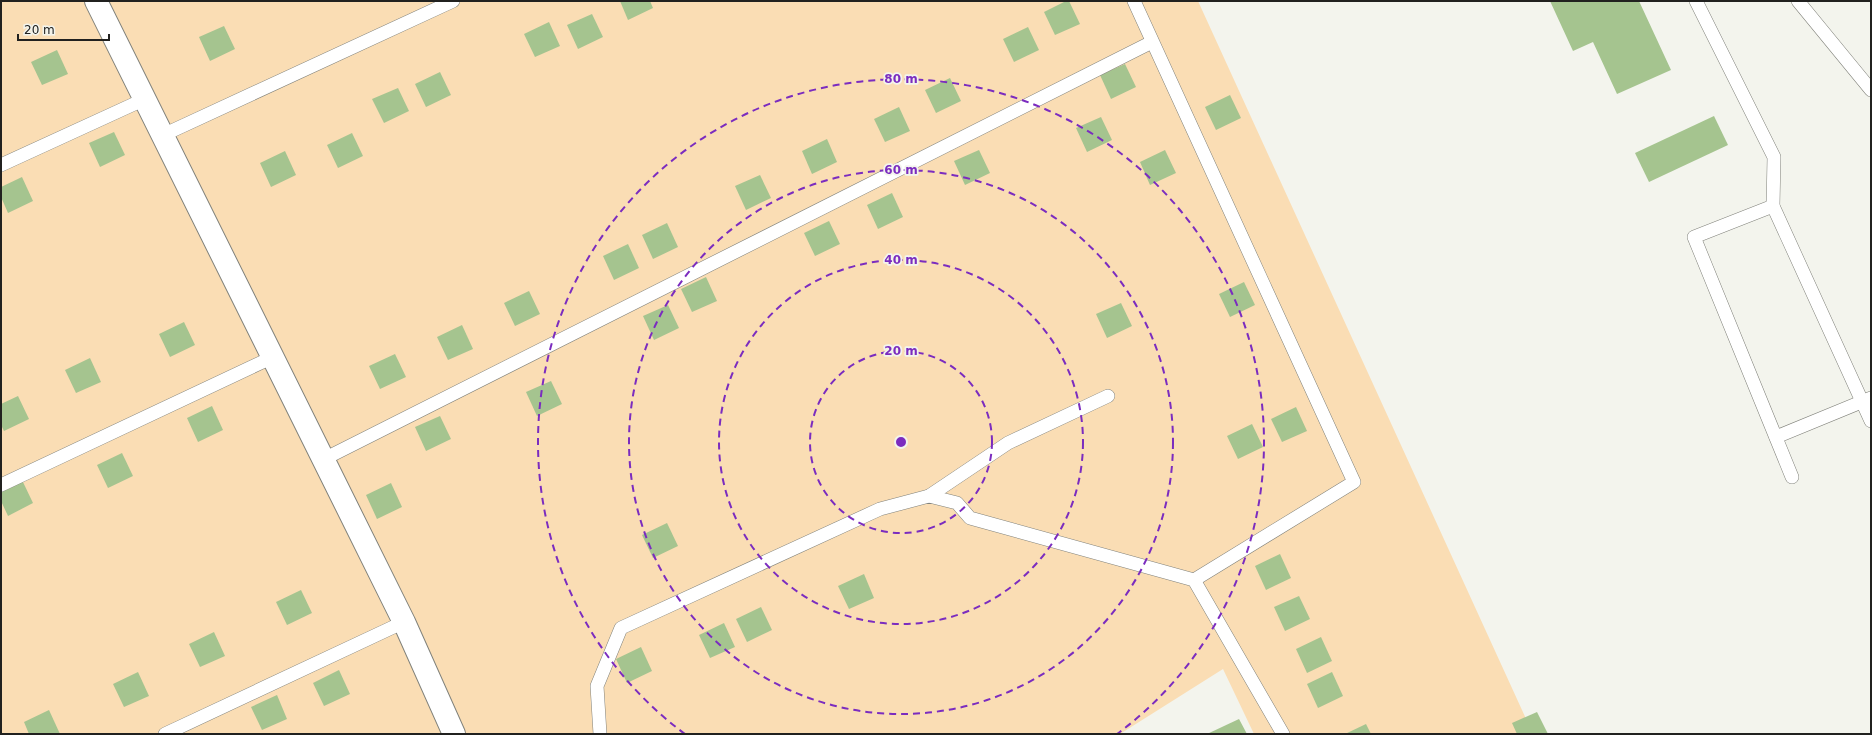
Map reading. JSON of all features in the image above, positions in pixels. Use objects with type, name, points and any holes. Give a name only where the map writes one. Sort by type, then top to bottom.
[{"type":"street","points":[[96,1],[404,622],[454,734]]},
{"type":"lane","points":[[163,135],[453,1]]},
{"type":"lane","points":[[1134,1],[1354,482],[1194,580]]},
{"type":"lane","points":[[1696,1],[1774,157],[1772,206],[1867,400],[1871,421]]},
{"type":"lane","points":[[1798,1],[1871,90]]},
{"type":"lane","points":[[324,459],[1152,42]]},
{"type":"lane","points":[[1,165],[145,99]]},
{"type":"lane","points":[[1772,206],[1694,237],[1792,477]]},
{"type":"lane","points":[[1,485],[273,357]]},
{"type":"lane","points":[[600,734],[597,686],[621,628],[880,509],[929,496],[1008,443],[1108,396]]},
{"type":"lane","points":[[1776,437],[1867,400]]},
{"type":"lane","points":[[929,496],[957,503],[970,518],[1194,580],[1283,734]]},
{"type":"lane","points":[[165,734],[404,622]]},
{"type":"shaded area","points":[[1,1],[1198,1],[1533,734],[1254,734],[1223,669],[1120,734],[1,734]]},
{"type":"building","points":[[620,1],[650,1],[653,8],[628,20]]},
{"type":"building","points":[[1066,1],[1069,1],[1080,24],[1055,35],[1044,12]]},
{"type":"building","points":[[1550,1],[1639,1],[1671,70],[1617,94],[1593,42],[1573,51]]},
{"type":"building","points":[[592,14],[603,37],[578,49],[567,25]]},
{"type":"building","points":[[549,22],[560,46],[535,57],[524,34]]},
{"type":"building","points":[[224,26],[235,49],[210,61],[199,37]]},
{"type":"building","points":[[1028,27],[1039,50],[1014,62],[1003,39]]},
{"type":"building","points":[[57,50],[68,74],[42,85],[31,62]]},
{"type":"building","points":[[1125,64],[1136,87],[1111,99],[1100,75]]},
{"type":"building","points":[[440,72],[451,95],[426,107],[415,84]]},
{"type":"building","points":[[950,78],[961,101],[936,113],[925,90]]},
{"type":"building","points":[[398,88],[409,111],[384,123],[372,99]]},
{"type":"building","points":[[1230,95],[1241,118],[1216,130],[1205,107]]},
{"type":"building","points":[[899,107],[910,131],[885,142],[874,119]]},
{"type":"building","points":[[1714,116],[1728,145],[1649,182],[1635,153]]},
{"type":"building","points":[[1101,117],[1112,140],[1087,152],[1076,128]]},
{"type":"building","points":[[114,132],[125,155],[100,167],[89,143]]},
{"type":"building","points":[[352,133],[363,156],[338,168],[327,145]]},
{"type":"building","points":[[827,139],[837,162],[812,174],[802,151]]},
{"type":"building","points":[[979,150],[990,173],[965,185],[954,161]]},
{"type":"building","points":[[1165,150],[1176,173],[1150,185],[1140,162]]},
{"type":"building","points":[[285,151],[296,175],[271,187],[260,163]]},
{"type":"building","points":[[760,175],[771,198],[746,210],[735,186]]},
{"type":"building","points":[[22,177],[33,201],[8,213],[1,197],[1,187]]},
{"type":"building","points":[[892,193],[903,217],[878,229],[867,205]]},
{"type":"building","points":[[829,221],[840,244],[815,256],[804,233]]},
{"type":"building","points":[[667,223],[678,247],[653,259],[642,235]]},
{"type":"building","points":[[628,244],[639,268],[614,280],[603,256]]},
{"type":"building","points":[[706,277],[717,301],[692,312],[681,289]]},
{"type":"building","points":[[1244,282],[1255,305],[1230,317],[1219,294]]},
{"type":"building","points":[[529,291],[540,314],[515,326],[504,303]]},
{"type":"building","points":[[1121,303],[1132,326],[1107,338],[1096,314]]},
{"type":"building","points":[[668,305],[679,328],[654,340],[643,316]]},
{"type":"building","points":[[184,322],[195,345],[170,357],[159,334]]},
{"type":"building","points":[[462,325],[473,349],[448,360],[437,337]]},
{"type":"building","points":[[395,354],[406,377],[380,389],[369,366]]},
{"type":"building","points":[[90,358],[101,382],[76,393],[65,370]]},
{"type":"building","points":[[551,381],[562,404],[537,416],[526,392]]},
{"type":"building","points":[[18,396],[29,419],[4,431],[1,425],[1,404]]},
{"type":"building","points":[[212,406],[223,430],[198,442],[187,418]]},
{"type":"building","points":[[1296,407],[1307,431],[1282,442],[1271,419]]},
{"type":"building","points":[[440,416],[451,439],[426,451],[415,427]]},
{"type":"building","points":[[1252,424],[1263,447],[1238,459],[1227,436]]},
{"type":"building","points":[[122,453],[133,476],[108,488],[97,465]]},
{"type":"building","points":[[22,480],[33,503],[8,516],[1,501],[1,490]]},
{"type":"building","points":[[391,483],[402,507],[377,519],[366,495]]},
{"type":"building","points":[[667,523],[678,546],[653,558],[642,535]]},
{"type":"building","points":[[1280,554],[1291,578],[1266,590],[1255,566]]},
{"type":"building","points":[[864,574],[874,598],[849,609],[838,586]]},
{"type":"building","points":[[301,590],[312,613],[287,625],[276,602]]},
{"type":"building","points":[[1299,596],[1310,619],[1285,631],[1274,607]]},
{"type":"building","points":[[761,607],[772,630],[747,642],[736,619]]},
{"type":"building","points":[[724,623],[735,647],[710,658],[699,635]]},
{"type":"building","points":[[214,632],[225,656],[200,667],[189,644]]},
{"type":"building","points":[[1321,637],[1332,661],[1307,673],[1296,649]]},
{"type":"building","points":[[641,647],[652,671],[627,683],[616,659]]},
{"type":"building","points":[[339,670],[350,694],[324,706],[313,683]]},
{"type":"building","points":[[138,672],[149,696],[124,707],[113,684]]},
{"type":"building","points":[[1332,672],[1343,696],[1318,708],[1307,684]]},
{"type":"building","points":[[277,695],[287,719],[262,730],[251,707]]},
{"type":"building","points":[[49,710],[60,734],[29,734],[24,722]]},
{"type":"building","points":[[1537,712],[1548,734],[1517,734],[1512,723]]},
{"type":"building","points":[[1239,719],[1247,734],[1207,734]]},
{"type":"building","points":[[1366,724],[1371,734],[1345,734]]}]
